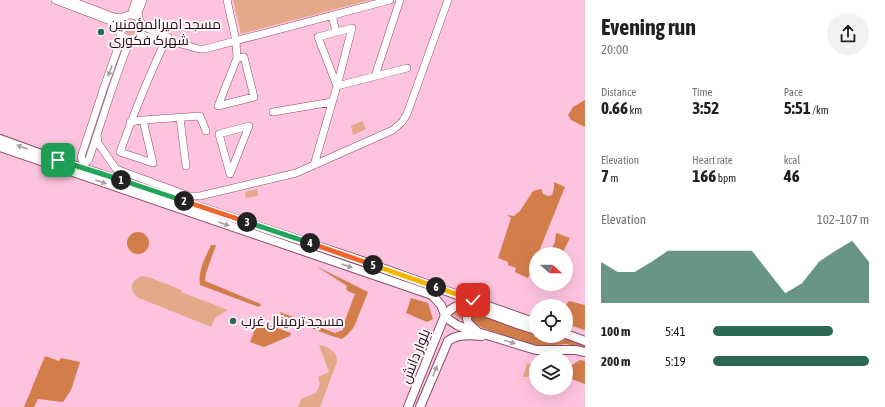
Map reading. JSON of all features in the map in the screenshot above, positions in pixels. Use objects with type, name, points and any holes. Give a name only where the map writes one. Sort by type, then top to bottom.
[{"type":"main road","points":[[0,139],[352,257],[529,320]]},
{"type":"main road","points":[[0,148],[432,295],[441,305],[445,315],[457,326],[536,350],[576,350],[585,352]]},
{"type":"main road","points":[[445,315],[451,309],[458,306],[476,310],[529,328]]},
{"type":"main road","points":[[476,310],[470,312],[467,316],[467,321],[477,331]]},
{"type":"main road","name":"بلوار دانش","points":[[408,407],[445,315]]},
{"type":"main road","name":"بلوار دانش","points":[[420,407],[448,341],[451,338],[462,336],[495,337]]},
{"type":"main road","points":[[573,337],[585,341]]},
{"type":"street","points":[[54,0],[112,22],[119,32],[126,38],[132,39]]},
{"type":"street","points":[[69,0],[114,17],[122,18]]},
{"type":"street","points":[[131,15],[136,0]]},
{"type":"street","points":[[84,166],[89,159],[93,148],[127,47],[132,39],[140,34],[142,26],[138,13],[143,0]]},
{"type":"street","points":[[226,0],[236,40],[238,58],[218,106],[254,97],[244,57],[238,58]]},
{"type":"street","points":[[140,34],[199,49],[205,49],[390,0]]},
{"type":"street","points":[[375,76],[400,0]]},
{"type":"street","points":[[97,134],[98,143],[116,169],[189,196],[200,196],[296,173],[393,130],[402,122],[407,114],[448,0]]},
{"type":"street","points":[[332,15],[336,32]]},
{"type":"street","points":[[84,166],[81,156],[120,42],[118,23],[124,16],[137,16],[139,19]]},
{"type":"street","points":[[142,26],[168,40]]},
{"type":"street","points":[[314,166],[337,86],[352,28],[318,37],[337,86]]},
{"type":"street","points":[[143,120],[153,163],[120,152],[130,122],[168,40]]},
{"type":"street","points":[[337,86],[407,68]]},
{"type":"street","points":[[104,87],[112,89]]},
{"type":"street","points":[[273,112],[332,102]]},
{"type":"street","points":[[130,122],[200,116],[206,131]]},
{"type":"street","points":[[180,118],[186,166]]},
{"type":"street","points":[[230,174],[249,126],[219,134],[230,174],[234,188]]},
{"type":"street","points":[[85,146],[93,148]]},
{"type":"shaded area","points":[[233,0],[370,0],[241,34]]},
{"type":"shaded area","points":[[127,20],[133,20],[137,24],[137,30],[133,34],[127,34],[123,30],[123,24]]},
{"type":"shaded area","points":[[585,100],[585,127],[571,120],[568,115],[573,107]]},
{"type":"shaded area","points":[[362,121],[366,129],[353,135],[351,126]]},
{"type":"shaded area","points":[[554,182],[565,187],[541,247],[529,247],[528,278],[515,272],[516,268],[508,265],[508,262],[498,258],[511,218],[507,215],[514,216],[520,211],[533,191],[541,189],[543,194],[548,196],[552,195]]},
{"type":"shaded area","points":[[257,189],[258,196],[246,198],[245,192]]},
{"type":"shaded area","points":[[138,232],[146,235],[149,243],[146,251],[138,254],[130,251],[127,243],[130,235]]},
{"type":"shaded area","points":[[556,233],[570,238],[566,247],[552,247],[555,242]]},
{"type":"shaded area","points":[[211,245],[216,245],[206,273],[205,281],[261,304],[259,307],[200,285],[201,269]]},
{"type":"shaded area","points":[[316,266],[368,292],[354,327],[342,339],[282,317],[280,312],[335,333],[343,330],[344,323],[355,294],[346,289],[347,286]]},
{"type":"shaded area","points":[[143,276],[182,290],[181,292],[228,310],[215,318],[211,327],[139,298],[135,295],[132,289],[133,282]]},
{"type":"shaded area","points":[[411,298],[428,303],[433,319],[427,322],[406,313]]},
{"type":"shaded area","points":[[573,302],[585,305],[585,330],[573,326]]},
{"type":"shaded area","points":[[461,310],[468,311],[463,317],[464,322],[452,314]]},
{"type":"shaded area","points":[[474,313],[529,333],[529,343],[573,343],[573,340],[585,343],[585,348],[566,344],[543,346],[526,343],[474,325],[471,322],[471,315]]},
{"type":"shaded area","points":[[258,321],[291,333],[290,336],[264,347],[250,342]]},
{"type":"shaded area","points":[[319,345],[332,350],[336,355],[337,362],[320,407],[298,407],[301,399],[316,393],[320,384],[318,377],[329,372]]},
{"type":"shaded area","points":[[45,356],[59,361],[61,358],[80,362],[71,390],[63,402],[38,399],[34,407],[24,407]]},
{"type":"shaded area","points":[[580,360],[585,361],[585,384],[573,380],[573,364]]},
{"type":"shaded area","points":[[527,363],[529,364],[529,377],[523,377]]},
{"type":"place","name":"مسجد امیرالمؤمنین شهرک فکوری","points":[[101,32]]},
{"type":"place","name":"مسجد ترمینال غرب","points":[[233,321]]},
{"type":"route","points":[[58,160],[359,260],[473,300]]}]
